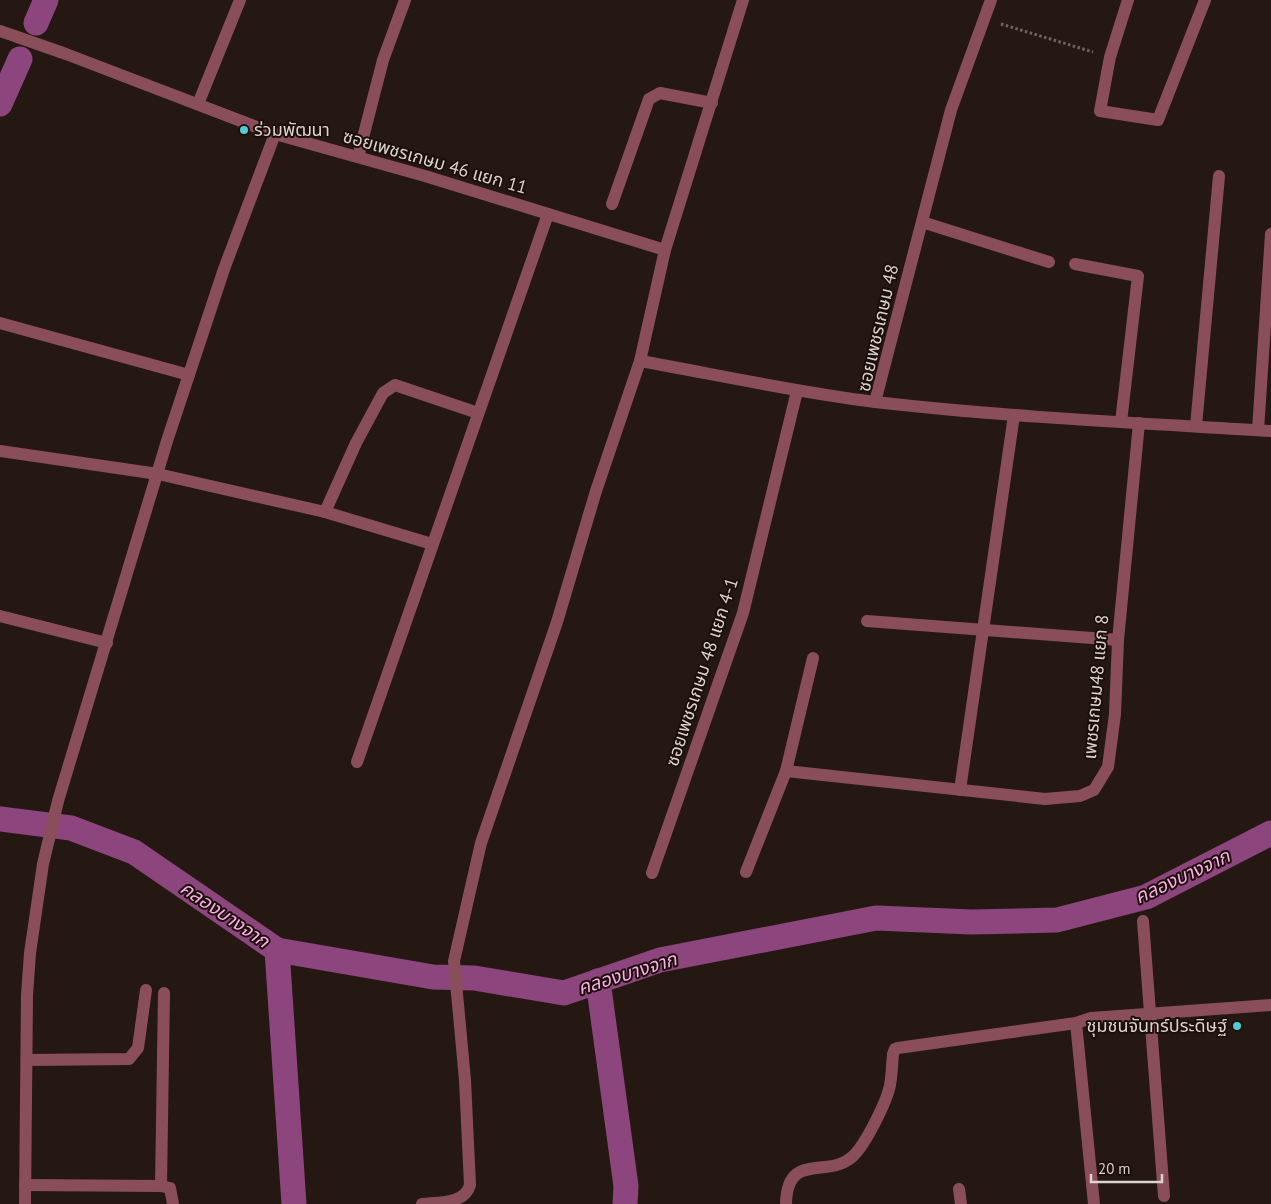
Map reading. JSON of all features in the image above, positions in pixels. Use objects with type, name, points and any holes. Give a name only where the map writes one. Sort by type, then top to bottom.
[{"type":"street","points":[[198,104],[240,0]]},
{"type":"street","points":[[358,157],[383,60],[405,0]]},
{"type":"street","points":[[422,1204],[460,1199],[468,1193],[470,1185],[465,1080],[454,961],[481,843],[557,622],[602,474],[640,361],[665,250],[743,0]]},
{"type":"street","name":"ซอยเพชรเกษม 48","points":[[991,0],[952,110],[875,402],[1014,415],[1271,431]]},
{"type":"street","points":[[1128,0],[1110,57],[1100,111],[1158,120],[1205,0]]},
{"type":"street","name":"ซอยเพชรเกษม 46 แยก 11","points":[[0,31],[275,134],[358,157],[665,250]]},
{"type":"street","points":[[612,204],[649,100],[660,93],[712,103]]},
{"type":"street","points":[[25,1204],[30,953],[43,864],[58,801],[189,375],[224,269],[275,134]]},
{"type":"street","points":[[1196,426],[1219,176]]},
{"type":"street","points":[[357,762],[548,214]]},
{"type":"street","points":[[922,222],[1049,262]]},
{"type":"street","points":[[1258,430],[1271,234]]},
{"type":"street","points":[[1075,264],[1138,276],[1121,422]]},
{"type":"street","points":[[0,323],[189,375]]},
{"type":"street","points":[[640,361],[796,391],[875,402]]},
{"type":"street","points":[[325,512],[356,443],[383,393],[395,385],[478,413]]},
{"type":"street","name":"ซอยเพชรเกษม 48 แยก 4-1","points":[[652,873],[743,614],[796,391]]},
{"type":"street","points":[[960,790],[1014,415]]},
{"type":"street","name":"เพชรเกษม48 แยก 8","points":[[786,771],[1044,799],[1080,796],[1094,790],[1108,767],[1115,714],[1118,640],[1139,423]]},
{"type":"street","points":[[0,452],[158,474],[325,512],[432,544]]},
{"type":"street","points":[[0,616],[108,643]]},
{"type":"street","points":[[867,621],[983,628],[1118,640]]},
{"type":"street","points":[[746,872],[786,771],[814,658]]},
{"type":"street","points":[[1143,921],[1164,1196]]},
{"type":"street","points":[[27,1060],[129,1059],[138,1048],[146,990]]},
{"type":"street","points":[[161,1186],[164,993]]},
{"type":"street","points":[[786,1204],[786,1189],[793,1176],[816,1166],[843,1163],[859,1149],[890,1087],[895,1049],[948,1039],[1076,1023],[1091,1018],[1271,1005]]},
{"type":"street","points":[[1076,1023],[1094,1204]]},
{"type":"street","points":[[25,1185],[161,1186],[170,1188],[173,1204]]},
{"type":"street","points":[[959,1189],[961,1204]]},
{"type":"path","points":[[984,19],[1110,57]]},
{"type":"waterway","points":[[36,23],[46,0]]},
{"type":"waterway","points":[[0,104],[20,59]]},
{"type":"waterway","name":"คลองบางจาก","points":[[0,819],[71,828],[134,852],[277,950],[433,977],[474,978],[564,993],[660,960],[876,918],[972,922],[1057,920],[1146,897],[1271,833]]},
{"type":"waterway","points":[[277,950],[294,1204]]},
{"type":"waterway","points":[[598,981],[626,1186],[625,1204]]},
{"type":"place","name":"ร่วมพัฒนา","points":[[244,130]]},
{"type":"place","name":"ชุมชนจันทร์ประดิษฐ์","points":[[1237,1026]]}]
